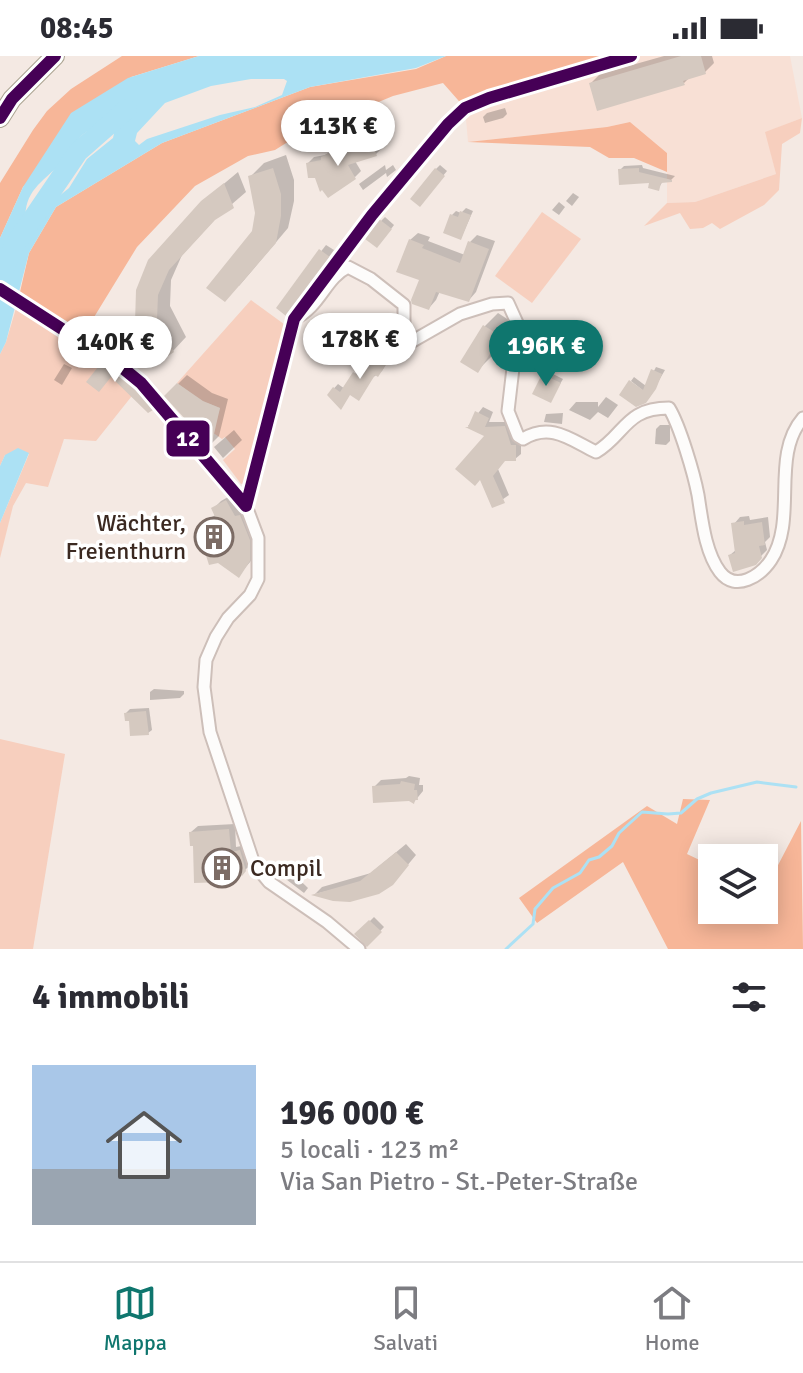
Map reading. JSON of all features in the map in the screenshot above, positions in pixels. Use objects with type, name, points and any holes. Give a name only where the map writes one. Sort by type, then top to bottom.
[{"type":"main road","points":[[0,118],[12,99],[55,56]]},
{"type":"street","points":[[246,506],[294,319],[372,215],[448,124],[471,106],[489,98],[631,56]]},
{"type":"street","points":[[294,319],[309,311],[336,275],[348,267],[371,279],[404,305],[404,336],[411,342],[460,314],[492,304],[508,303],[518,325],[508,411],[518,436],[523,439],[541,431],[552,432],[574,439],[596,452],[630,419],[651,410],[669,408],[697,491],[705,534],[720,572],[738,581],[750,580],[762,571],[779,546],[788,453],[794,429],[803,418]]},
{"type":"street","points":[[0,289],[102,351],[141,383],[246,506],[258,538],[258,579],[250,595],[228,618],[206,660],[204,687],[210,732],[254,864],[269,882],[359,949]]},
{"type":"shaded area","points":[[122,56],[199,56],[131,77],[23,187],[0,238],[0,183],[33,130],[47,111],[71,89]]},
{"type":"shaded area","points":[[446,56],[631,56],[465,108],[443,83],[393,96],[299,135],[275,150],[248,156],[195,186],[137,247],[88,327],[80,330],[73,340],[17,305],[29,253],[56,207],[162,143],[310,87],[416,69]]},
{"type":"shaded area","points":[[631,56],[790,56],[802,118],[766,132],[776,174],[695,202],[667,203],[667,153],[630,122],[468,142],[465,108]]},
{"type":"shaded area","points":[[802,118],[800,133],[782,144],[779,190],[764,205],[720,229],[712,223],[703,228],[690,229],[680,213],[644,226],[667,203],[695,202],[776,174],[765,132]]},
{"type":"shaded area","points":[[630,122],[667,153],[667,172],[634,158],[609,158],[590,147],[468,142],[607,127]]},
{"type":"shaded area","points":[[542,212],[581,239],[532,303],[495,276]]},
{"type":"shaded area","points":[[251,300],[288,327],[282,340],[252,471],[247,483],[241,484],[223,460],[235,449],[225,437],[222,439],[212,432],[220,408],[207,403],[200,412],[189,392],[177,383]]},
{"type":"shaded area","points":[[17,305],[103,357],[139,387],[96,441],[64,439],[48,487],[26,483],[13,506],[0,558],[0,523],[29,454],[5,455],[0,466],[0,354]]},
{"type":"shaded area","points":[[0,739],[65,754],[33,949],[0,949]]},
{"type":"shaded area","points":[[683,799],[710,800],[687,854],[698,859],[698,924],[778,924],[778,865],[801,821],[803,949],[668,949],[623,862],[537,923],[519,898],[647,806],[677,824]]},
{"type":"water","points":[[199,56],[446,56],[416,68],[310,87],[162,143],[56,207],[29,253],[6,342],[0,354],[0,238],[23,187],[71,113],[128,78]],"holes":[[[251,79],[287,81],[282,95],[255,107],[220,115],[147,139],[139,145],[135,141],[137,133],[165,103],[211,86]],[[104,125],[115,129],[113,138],[87,159],[69,188],[26,223],[28,202],[36,187],[63,161],[82,135]]]},
{"type":"water","points":[[18,448],[29,453],[0,523],[0,466],[5,455]]},
{"type":"building","points":[[681,56],[701,56],[706,74],[683,81],[685,85],[597,111],[589,83]]},
{"type":"building","points":[[372,143],[377,156],[348,165],[356,179],[328,198],[322,190],[320,192],[315,178],[308,178],[306,163],[321,160],[321,157],[342,146],[344,150]]},
{"type":"building","points":[[273,168],[281,194],[276,243],[225,302],[206,288],[252,231],[255,213],[248,176]]},
{"type":"building","points":[[435,168],[445,176],[420,207],[410,199]]},
{"type":"building","points":[[639,168],[639,172],[672,182],[661,183],[659,191],[648,188],[649,183],[619,185],[618,169]]},
{"type":"building","points":[[224,183],[234,208],[215,220],[169,270],[158,295],[157,320],[174,352],[155,365],[135,323],[136,290],[148,260],[201,201]]},
{"type":"building","points":[[460,211],[471,215],[461,240],[443,233],[450,214],[458,217]]},
{"type":"building","points":[[379,219],[392,229],[377,248],[365,239]]},
{"type":"building","points":[[409,239],[424,245],[422,248],[460,263],[468,241],[489,249],[469,302],[436,292],[429,310],[412,304],[419,280],[396,272]]},
{"type":"building","points":[[319,249],[330,257],[286,316],[276,308]]},
{"type":"building","points":[[483,325],[501,336],[478,373],[460,362]]},
{"type":"building","points":[[377,349],[391,357],[359,401],[350,395],[341,410],[327,395],[333,387],[340,392],[353,372],[360,377]]},
{"type":"building","points":[[102,362],[135,389],[153,410],[148,413],[111,377],[99,392],[86,382]]},
{"type":"building","points":[[651,369],[662,374],[646,403],[636,407],[619,395],[629,380],[643,390]]},
{"type":"building","points":[[542,374],[561,383],[551,403],[532,394]]},
{"type":"building","points":[[177,383],[203,401],[220,408],[211,447],[164,396]]},
{"type":"building","points":[[475,411],[489,418],[485,427],[505,426],[511,445],[516,445],[516,461],[505,461],[493,476],[505,503],[492,508],[480,480],[475,486],[455,469],[484,436],[465,427],[468,427]]},
{"type":"building","name":"Wächter, Freienthurn","points":[[226,500],[235,516],[240,515],[250,540],[250,561],[239,578],[218,563],[209,565],[197,527],[216,519],[211,508]]},
{"type":"building","points":[[744,521],[744,525],[762,522],[765,545],[759,546],[762,558],[756,565],[733,572],[728,555],[735,553],[731,523]]},
{"type":"building","points":[[146,711],[149,735],[130,736],[129,721],[125,721],[124,713]]},
{"type":"building","points":[[401,781],[415,784],[418,800],[414,804],[409,801],[373,803],[372,786],[400,784]]},
{"type":"building","name":"Compil","points":[[229,829],[231,852],[240,850],[246,871],[242,876],[238,873],[224,877],[225,882],[194,883],[193,846],[190,846],[189,832]]},
{"type":"building","points":[[396,852],[409,865],[393,885],[379,894],[350,902],[311,895],[360,881]]},
{"type":"building","points":[[369,920],[382,932],[367,947],[354,934]]},
{"type":"waterway","points":[[0,278],[14,246],[78,152],[127,109]]},
{"type":"waterway","points":[[506,949],[533,924],[535,909],[553,888],[580,873],[589,860],[599,857],[612,846],[619,833],[642,812],[681,813],[697,799],[711,793],[757,782],[796,787]]},
{"type":"transit line","name":"12","points":[[0,118],[12,99],[55,56]]},
{"type":"transit line","name":"12","points":[[0,289],[102,351],[141,383],[246,506],[294,319],[372,215],[448,124],[465,108],[489,98],[631,56]]},
{"type":"place","name":"Wächter, Freienthurn","points":[[214,537]]},
{"type":"place","name":"Compil","points":[[222,868]]}]
